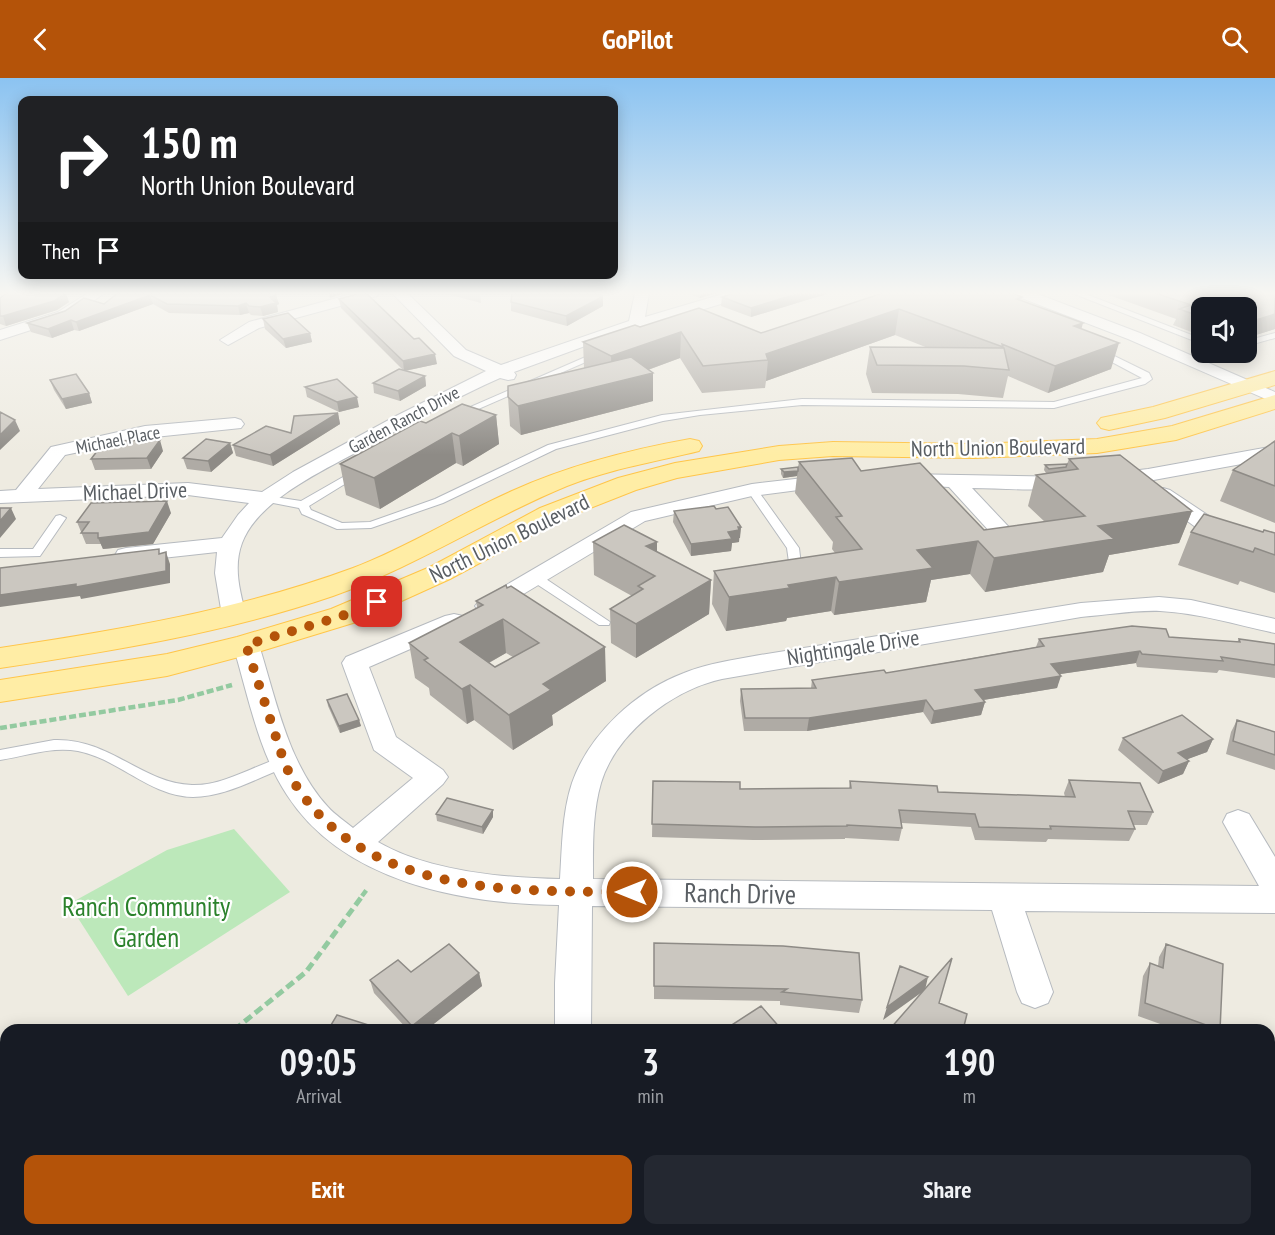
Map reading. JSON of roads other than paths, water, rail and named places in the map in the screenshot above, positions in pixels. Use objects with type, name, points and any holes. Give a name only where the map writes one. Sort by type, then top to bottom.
[{"type":"main road","name":"North Union Boulevard","points":[[0,658],[167,632],[304,596],[404,557],[543,487],[606,465],[663,451],[752,435],[809,430],[1004,431],[1081,426],[1142,417],[1275,378]]},
{"type":"main road","name":"North Union Boulevard","points":[[0,692],[167,665],[246,645],[342,616],[440,573],[577,502],[627,484],[675,471],[779,453],[833,449],[986,451],[1107,445],[1185,431],[1275,400]]},
{"type":"street","points":[[454,347],[460,353],[527,384]]},
{"type":"street","name":"Garden Ranch Drive","points":[[234,615],[224,567],[230,544],[236,531],[248,516],[268,499],[305,474],[445,397],[500,372],[572,347]]},
{"type":"street","points":[[1159,347],[1275,400]]},
{"type":"street","name":"Michael Place","points":[[23,495],[58,451],[145,432],[236,424]]},
{"type":"street","points":[[878,480],[1039,483],[1089,480],[1138,476],[1275,452]]},
{"type":"street","points":[[1138,476],[1213,529],[1275,549]]},
{"type":"street","points":[[355,844],[433,777],[384,742],[355,663],[424,635],[506,596],[638,516],[752,490],[847,480]]},
{"type":"street","points":[[954,481],[1010,540]]},
{"type":"street","name":"Michael Drive","points":[[0,497],[188,489],[268,499]]},
{"type":"street","points":[[99,558],[230,544]]},
{"type":"street","points":[[0,570],[39,561]]},
{"type":"street","name":"Nightingale Drive","points":[[573,1024],[571,997],[582,801],[592,766],[631,718],[658,698],[686,682],[717,672],[760,663],[1081,610],[1120,606],[1159,604],[1191,607],[1275,626]]},
{"type":"street","name":"Ranch Drive","points":[[246,645],[284,762],[297,789],[314,810],[355,844],[391,863],[434,877],[490,888],[576,893],[1275,900]]},
{"type":"street","points":[[1238,822],[1275,885]]},
{"type":"street","points":[[1005,899],[1035,992]]},
{"type":"lane","points":[[303,505],[306,512],[341,527],[371,525],[439,501],[552,447],[662,418],[700,412],[802,402],[1054,405],[1147,379],[1146,375],[1137,369],[1087,347]]},
{"type":"lane","points":[[443,423],[527,384],[612,351]]},
{"type":"lane","points":[[268,499],[303,505],[363,469]]},
{"type":"lane","points":[[752,490],[793,548],[795,565],[772,569]]},
{"type":"lane","points":[[0,553],[39,561],[60,518]]},
{"type":"lane","points":[[536,578],[604,622]]},
{"type":"lane","points":[[0,755],[59,746],[84,747],[159,784],[194,791],[218,787],[284,762]]},
{"type":"park label","name":"Ranch Community Garden","points":[[146,922]]}]
